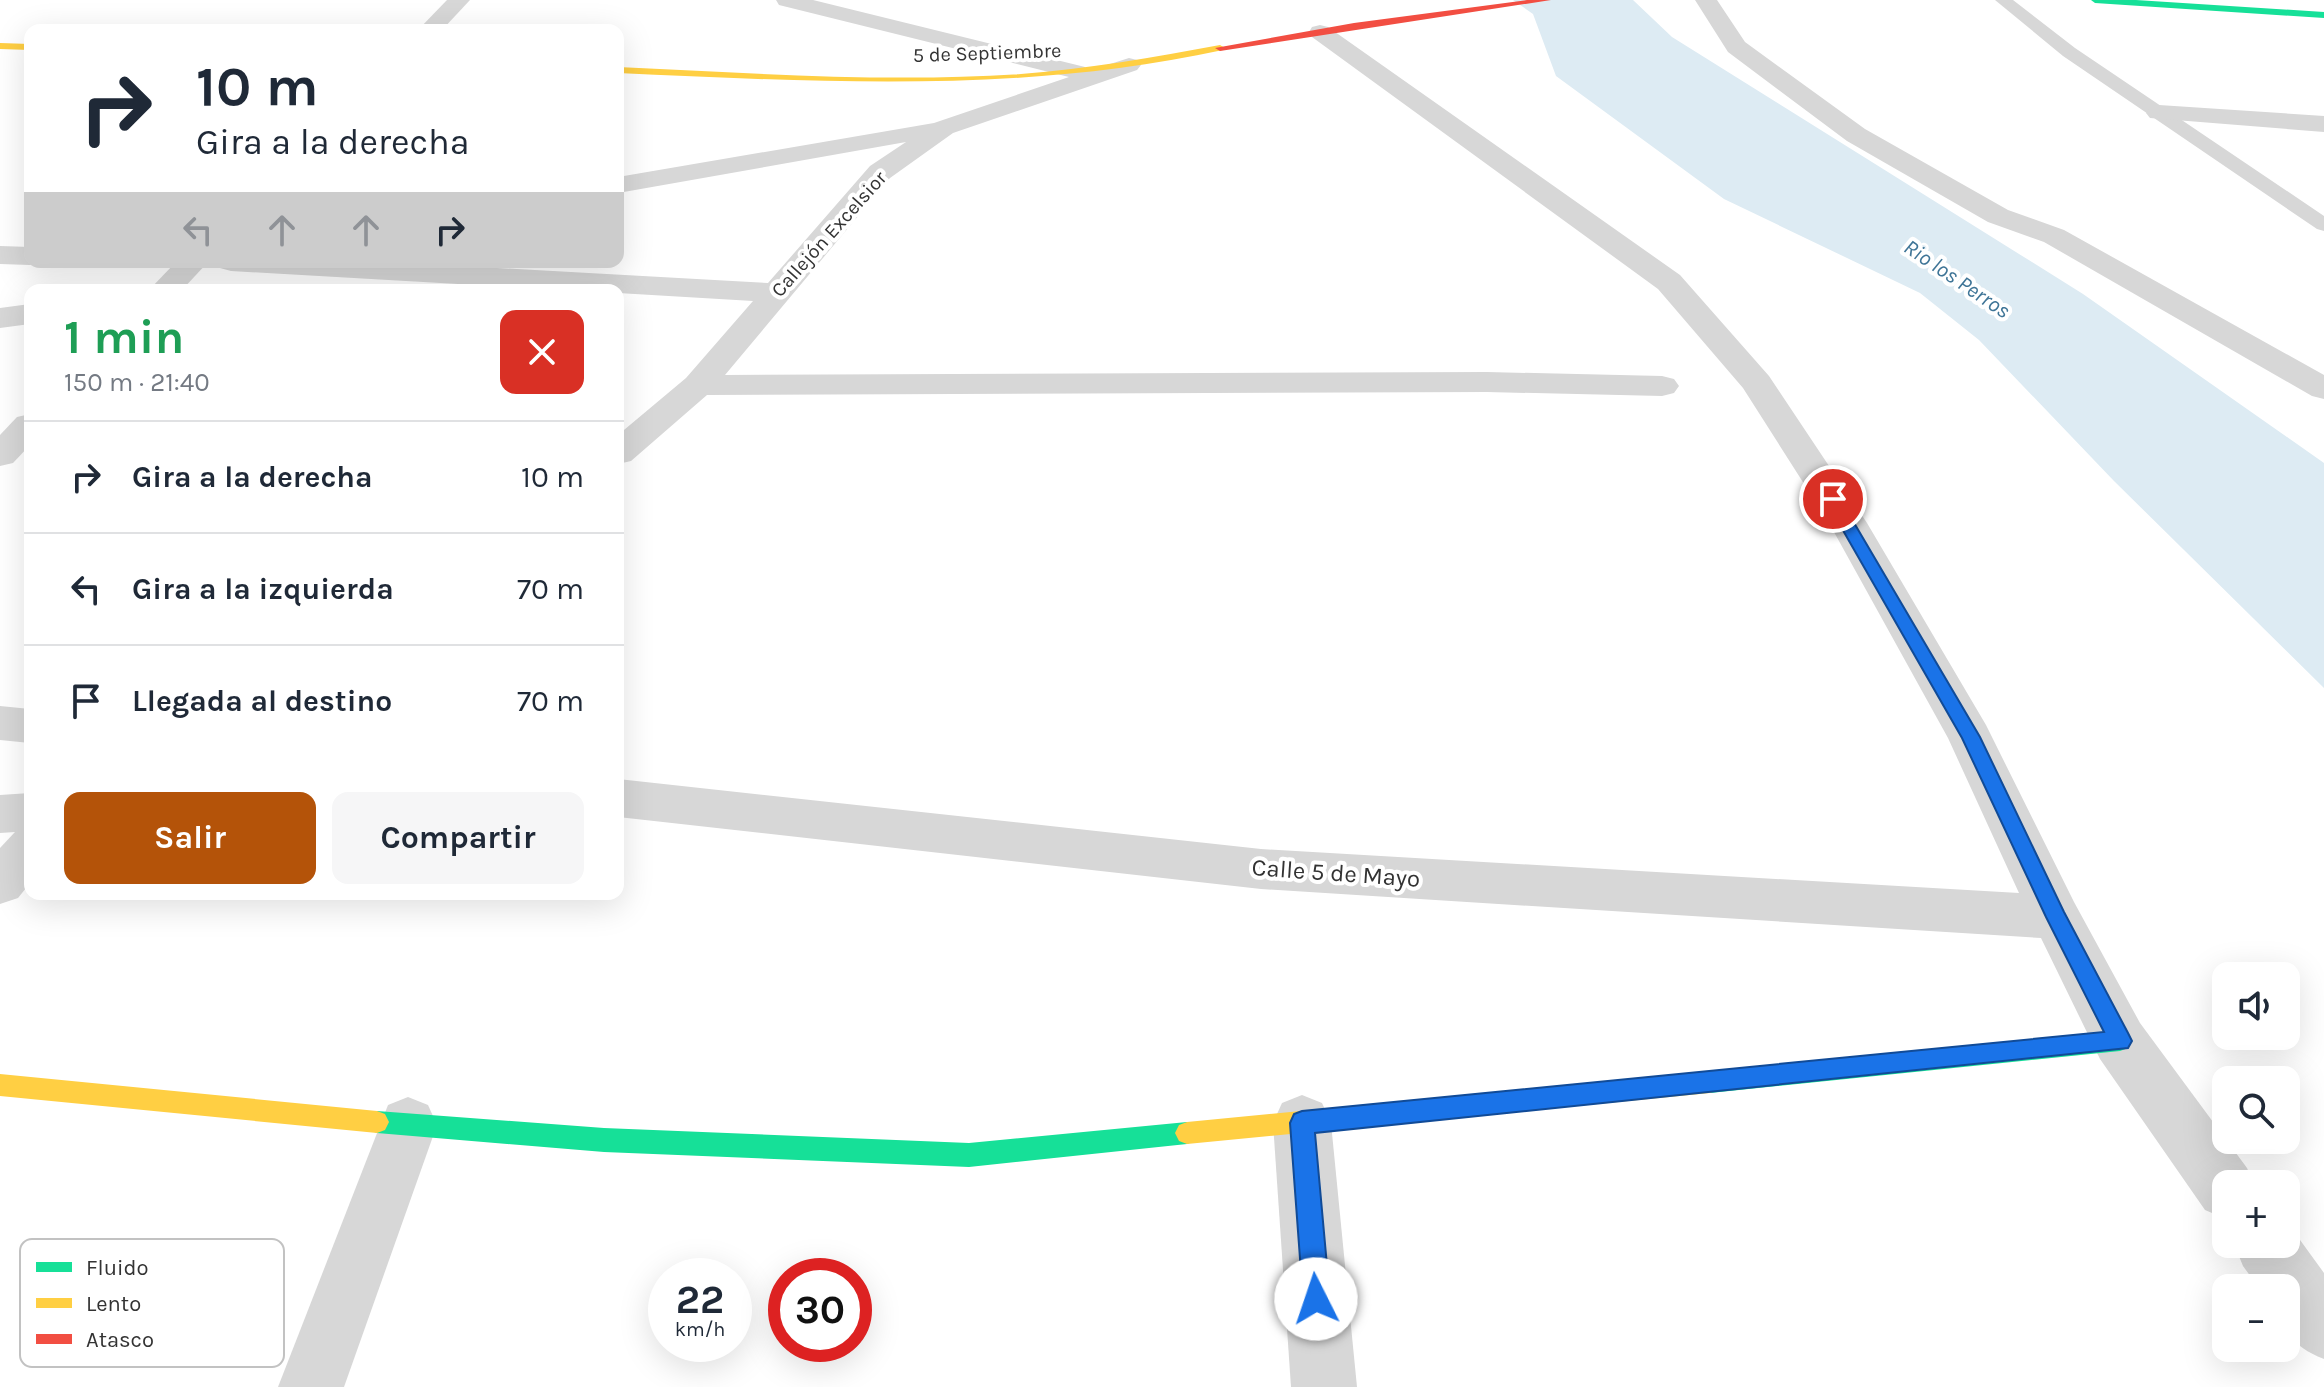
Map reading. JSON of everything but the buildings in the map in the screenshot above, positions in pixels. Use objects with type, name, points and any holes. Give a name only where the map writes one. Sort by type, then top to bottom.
[{"type":"street","points":[[435,24],[459,0]]},
{"type":"street","points":[[787,0],[1077,72]]},
{"type":"street","name":"5 de Septiembre","points":[[624,70],[854,79],[993,78],[1077,72],[1337,29],[1547,0]]},
{"type":"street","points":[[1706,0],[1736,47],[1856,135],[1998,216],[2054,236],[2324,389]]},
{"type":"street","points":[[2095,0],[2324,15]]},
{"type":"street","points":[[1337,29],[1669,282],[1757,383],[1848,523],[1970,737],[2056,917],[2120,1041],[2212,1170]]},
{"type":"street","points":[[0,46],[24,47]]},
{"type":"street","name":"Callejón Excelsior","points":[[624,444],[698,385],[880,172],[944,128],[1129,65]]},
{"type":"street","points":[[2159,113],[2324,124]]},
{"type":"street","points":[[624,184],[944,128]]},
{"type":"street","points":[[0,255],[24,256]]},
{"type":"street","points":[[171,284],[187,268]]},
{"type":"street","points":[[336,268],[617,284]]},
{"type":"street","points":[[624,284],[775,293]]},
{"type":"street","points":[[0,318],[24,315]]},
{"type":"street","points":[[698,385],[1487,382],[1662,386]]},
{"type":"street","points":[[0,455],[24,431]]},
{"type":"street","points":[[0,723],[24,725]]},
{"type":"street","name":"Calle 5 de Mayo","points":[[624,799],[1261,869],[2056,917]]},
{"type":"street","points":[[0,814],[24,812]]},
{"type":"street","points":[[0,883],[24,854]]},
{"type":"street","points":[[0,1085],[408,1125],[604,1140],[969,1155],[2120,1041]]},
{"type":"street","points":[[1302,1123],[1324,1387]]},
{"type":"street","points":[[311,1387],[408,1125]]},
{"type":"street","points":[[2275,1258],[2324,1327]]},
{"type":"lane","points":[[2003,0],[2069,52],[2324,225]]},
{"type":"water","name":"Rio los Perros","points":[[1513,0],[1633,0],[1672,37],[2083,294],[2324,463],[2324,688],[2114,481],[1979,340],[1920,293],[1724,199],[1556,76],[1533,14]]},
{"type":"traffic: fast","points":[[2095,0],[2324,15]]},
{"type":"traffic: fast","points":[[1710,1082],[2120,1041]]},
{"type":"traffic: fast","points":[[377,1122],[604,1140],[969,1155],[1187,1133]]},
{"type":"traffic: slow","points":[[0,46],[24,47]]},
{"type":"traffic: slow","points":[[624,70],[904,80],[1019,77],[1094,70],[1220,48]]},
{"type":"traffic: slow","points":[[1187,1133],[1710,1082]]},
{"type":"traffic: slow","points":[[0,1085],[377,1122]]},
{"type":"traffic: jam","points":[[1220,48],[1547,0]]},
{"type":"route","points":[[1316,1299],[1302,1123],[2120,1041],[2056,917],[1970,737],[1833,499]]}]
